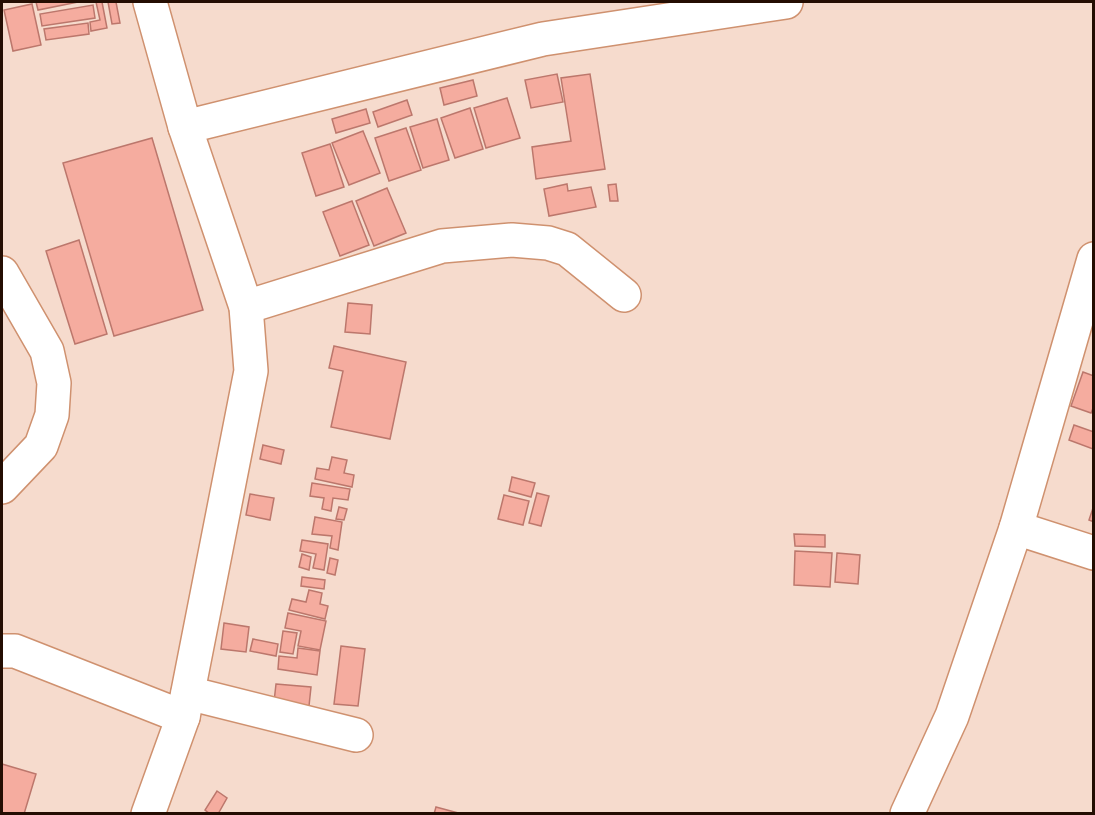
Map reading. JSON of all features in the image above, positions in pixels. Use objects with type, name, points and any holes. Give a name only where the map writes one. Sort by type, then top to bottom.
[{"type":"street","points":[[148,813],[185,705],[251,371],[246,307],[185,127],[150,2]]},
{"type":"street","points":[[185,127],[543,39],[786,2]]},
{"type":"street","points":[[246,307],[442,246],[513,240],[548,243],[567,249],[624,295]]},
{"type":"street","points":[[908,813],[952,716],[1016,528],[1092,272]]},
{"type":"street","points":[[2,273],[47,351],[54,383],[52,415],[41,446],[2,488]]},
{"type":"street","points":[[1016,528],[1094,553]]},
{"type":"street","points":[[2,651],[15,651],[185,705],[356,735]]},
{"type":"building","points":[[36,2],[78,2],[38,10]]},
{"type":"building","points":[[96,2],[102,2],[107,28],[91,31],[90,22],[100,20]]},
{"type":"building","points":[[108,2],[116,2],[120,23],[112,24]]},
{"type":"building","points":[[32,4],[41,45],[13,51],[4,10]]},
{"type":"building","points":[[93,5],[95,18],[42,26],[40,14]]},
{"type":"building","points":[[88,23],[89,34],[46,40],[44,29]]},
{"type":"building","points":[[557,74],[563,102],[531,108],[525,80]]},
{"type":"building","points":[[590,74],[605,169],[536,179],[532,147],[571,141],[561,78]]},
{"type":"building","points":[[473,80],[477,96],[444,105],[440,88]]},
{"type":"building","points":[[507,98],[520,138],[486,148],[474,108]]},
{"type":"building","points":[[407,100],[412,115],[378,127],[373,112]]},
{"type":"building","points":[[470,108],[483,149],[455,158],[441,118]]},
{"type":"building","points":[[366,109],[370,123],[336,133],[332,119]]},
{"type":"building","points":[[437,119],[449,160],[423,168],[410,127]]},
{"type":"building","points":[[406,128],[421,170],[389,181],[375,138]]},
{"type":"building","points":[[363,131],[380,173],[349,185],[332,143]]},
{"type":"building","points":[[152,138],[203,310],[114,336],[63,163]]},
{"type":"building","points":[[330,144],[344,187],[316,196],[302,153]]},
{"type":"building","points":[[567,184],[568,191],[591,187],[596,207],[549,216],[544,189]]},
{"type":"building","points":[[616,184],[618,201],[610,201],[608,185]]},
{"type":"building","points":[[387,188],[406,233],[374,246],[356,201]]},
{"type":"building","points":[[352,201],[369,245],[340,256],[323,212]]},
{"type":"building","points":[[79,240],[107,334],[75,344],[46,251]]},
{"type":"building","points":[[348,303],[372,305],[370,334],[345,332]]},
{"type":"building","points":[[334,346],[406,362],[390,439],[331,427],[343,371],[329,368]]},
{"type":"building","points":[[1083,372],[1094,376],[1094,406],[1091,413],[1071,406]]},
{"type":"building","points":[[1074,425],[1094,432],[1093,449],[1069,440]]},
{"type":"building","points":[[263,445],[284,450],[281,464],[260,459]]},
{"type":"building","points":[[332,457],[347,460],[344,473],[354,475],[352,487],[315,479],[317,468],[329,470]]},
{"type":"building","points":[[512,477],[535,483],[531,497],[509,491]]},
{"type":"building","points":[[312,483],[350,489],[348,500],[333,498],[331,511],[322,509],[324,498],[310,496]]},
{"type":"building","points":[[537,493],[549,496],[541,526],[529,523]]},
{"type":"building","points":[[250,494],[274,498],[270,520],[246,515]]},
{"type":"building","points":[[504,495],[529,501],[523,525],[498,519]]},
{"type":"building","points":[[1094,505],[1094,522],[1089,520]]},
{"type":"building","points":[[339,507],[347,509],[344,520],[336,519]]},
{"type":"building","points":[[315,517],[342,522],[338,550],[330,548],[332,536],[312,534]]},
{"type":"building","points":[[794,534],[825,535],[825,547],[795,546]]},
{"type":"building","points":[[302,540],[328,544],[324,570],[313,568],[316,554],[300,551]]},
{"type":"building","points":[[795,551],[832,553],[830,587],[794,585]]},
{"type":"building","points":[[837,553],[860,555],[858,584],[835,582]]},
{"type":"building","points":[[302,554],[311,557],[309,570],[299,567]]},
{"type":"building","points":[[330,558],[338,560],[335,575],[327,573]]},
{"type":"building","points":[[302,577],[325,580],[324,589],[301,586]]},
{"type":"building","points":[[309,590],[322,593],[320,604],[328,606],[325,619],[289,610],[292,599],[306,602]]},
{"type":"building","points":[[288,613],[326,621],[320,650],[298,646],[301,631],[285,628]]},
{"type":"building","points":[[224,623],[249,627],[246,652],[221,649]]},
{"type":"building","points":[[283,631],[297,633],[293,654],[280,652]]},
{"type":"building","points":[[253,639],[278,644],[276,656],[250,651]]},
{"type":"building","points":[[341,646],[365,649],[358,706],[334,704]]},
{"type":"building","points":[[298,648],[320,651],[317,675],[278,669],[279,656],[297,658]]},
{"type":"building","points":[[276,684],[311,687],[309,706],[274,702]]},
{"type":"building","points":[[2,764],[36,774],[24,814],[2,814]]},
{"type":"building","points":[[217,791],[227,798],[218,814],[210,814],[205,810]]},
{"type":"building","points":[[436,807],[462,814],[434,814]]}]
